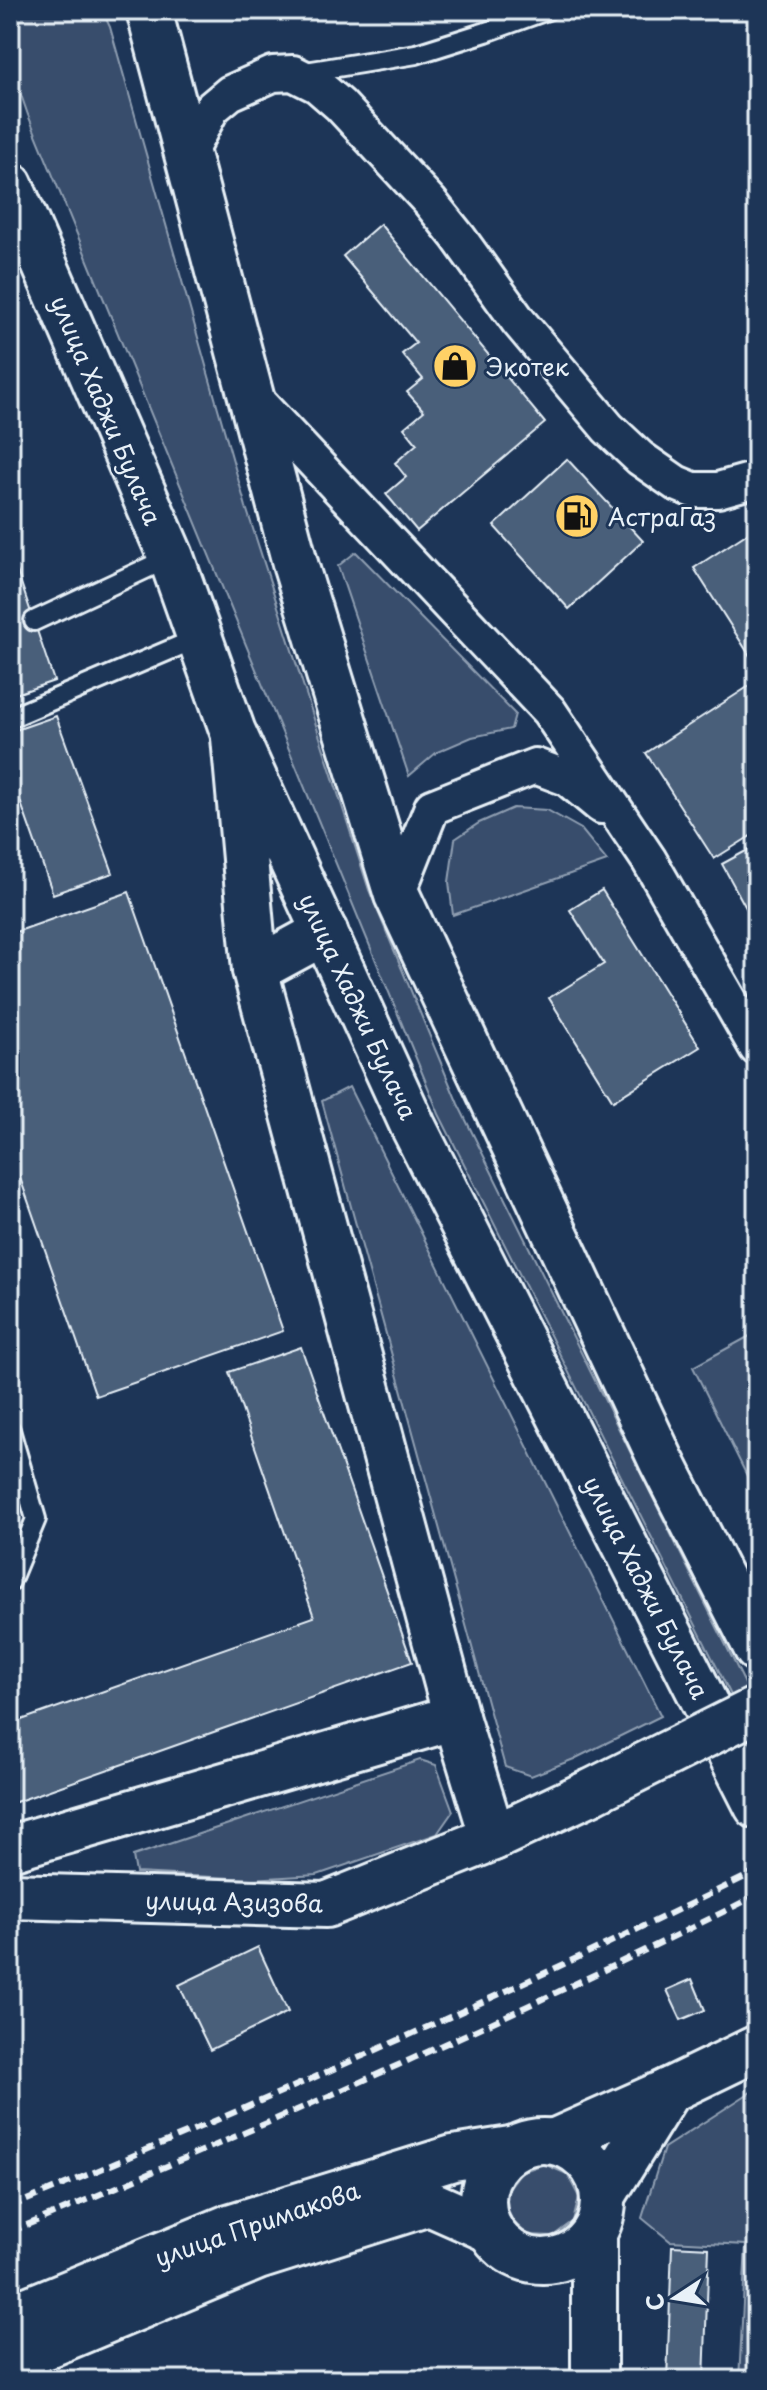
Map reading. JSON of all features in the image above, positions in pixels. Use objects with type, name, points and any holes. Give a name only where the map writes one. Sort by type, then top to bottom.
[{"type":"main road","points":[[149,10],[296,567],[397,895],[661,1460],[757,1649]]},
{"type":"main road","name":"улица Хаджи Булача","points":[[10,185],[171,557],[233,732],[413,1126],[757,1806]]},
{"type":"main road","points":[[233,732],[255,970],[456,1717],[493,1838]]},
{"type":"main road","points":[[255,970],[325,932]]},
{"type":"main road","name":"улица Азизова","points":[[10,1896],[326,1905],[493,1838],[757,1709]]},
{"type":"main road","points":[[10,1848],[456,1717]]},
{"type":"main road","points":[[668,2091],[580,2248],[562,2258],[542,2261],[521,2257],[503,2246],[490,2230],[483,2212],[482,2194],[487,2177],[497,2161],[511,2149],[525,2142],[555,2141],[744,2054]]},
{"type":"main road","points":[[555,2141],[581,2154],[597,2173],[594,2376]]},
{"type":"main road","name":"улица Примакова","points":[[10,2317],[229,2227],[453,2158],[511,2149]]},
{"type":"main road","name":"улица Примакова","points":[[10,2361],[258,2257],[429,2203],[490,2230]]},
{"type":"main road","points":[[542,2261],[574,2306],[594,2376]]},
{"type":"street","points":[[187,156],[212,108],[230,93],[273,74],[293,73],[317,85],[340,105],[430,202],[519,322],[608,428],[640,458],[676,483],[693,490],[718,490],[757,479]]},
{"type":"street","points":[[248,392],[549,711],[649,860],[757,1048]]},
{"type":"street","points":[[397,895],[432,807],[535,766],[567,778],[607,811],[649,860]]},
{"type":"lane","points":[[293,73],[416,54],[547,10]]},
{"type":"lane","points":[[34,621],[171,557]]},
{"type":"lane","points":[[10,718],[198,638]]},
{"type":"lane","points":[[10,1430],[36,1519],[10,1582]]},
{"type":"path","points":[[749,1517],[757,1514]]},
{"type":"shaded area","points":[[10,10],[102,10],[110,27],[246,507],[369,890],[458,1104],[757,1708],[757,1747],[439,1114],[28,115],[10,63]]},
{"type":"shaded area","points":[[356,552],[515,714],[511,729],[472,737],[437,752],[409,776],[338,566]]},
{"type":"shaded area","points":[[513,808],[547,810],[581,829],[607,861],[453,915],[449,882],[455,839],[479,823]]},
{"type":"shaded area","points":[[349,1087],[661,1716],[574,1759],[531,1776],[505,1767],[322,1101]]},
{"type":"shaded area","points":[[757,1332],[757,1496],[693,1367]]},
{"type":"shaded area","points":[[420,1760],[436,1765],[453,1811],[437,1834],[317,1875],[251,1879],[136,1873],[133,1856]]},
{"type":"shaded area","points":[[757,2088],[757,2380],[739,2380],[746,2245],[670,2241],[642,2218],[664,2148]]},
{"type":"shaded area","points":[[544,2164],[567,2174],[579,2197],[573,2221],[553,2236],[528,2235],[509,2218],[506,2192],[521,2172]]},
{"type":"building","name":"Экотек","points":[[380,224],[545,423],[417,531],[386,494],[406,477],[395,463],[417,444],[404,428],[424,411],[407,392],[423,379],[402,354],[416,343],[343,256]]},
{"type":"building","points":[[567,459],[643,541],[569,609],[494,526]]},
{"type":"building","points":[[757,527],[757,667],[694,568]]},
{"type":"building","points":[[10,557],[54,681],[10,696]]},
{"type":"building","points":[[757,681],[757,832],[714,859],[646,753]]},
{"type":"building","points":[[56,716],[113,873],[53,894],[10,772],[10,732]]},
{"type":"building","points":[[757,845],[757,928],[722,864]]},
{"type":"building","points":[[602,890],[700,1047],[613,1101],[549,998],[604,964],[570,910]]},
{"type":"building","points":[[129,892],[283,1331],[96,1396],[10,1149],[10,934]]},
{"type":"building","points":[[301,1347],[412,1662],[10,1804],[10,1724],[314,1617],[229,1372]]},
{"type":"building","points":[[258,1947],[288,2012],[210,2050],[179,1985]]},
{"type":"building","points":[[692,1979],[705,2010],[681,2020],[667,1990]]},
{"type":"building","points":[[672,2246],[709,2248],[704,2380],[667,2380]]},
{"type":"railway","points":[[10,2207],[386,2045],[573,1960],[757,1871]]},
{"type":"railway","points":[[10,2232],[386,2070],[573,1985],[757,1895]]},
{"type":"place","name":"Экотек","points":[[455,366]]},
{"type":"place","name":"АстраГаз","points":[[577,516]]}]
